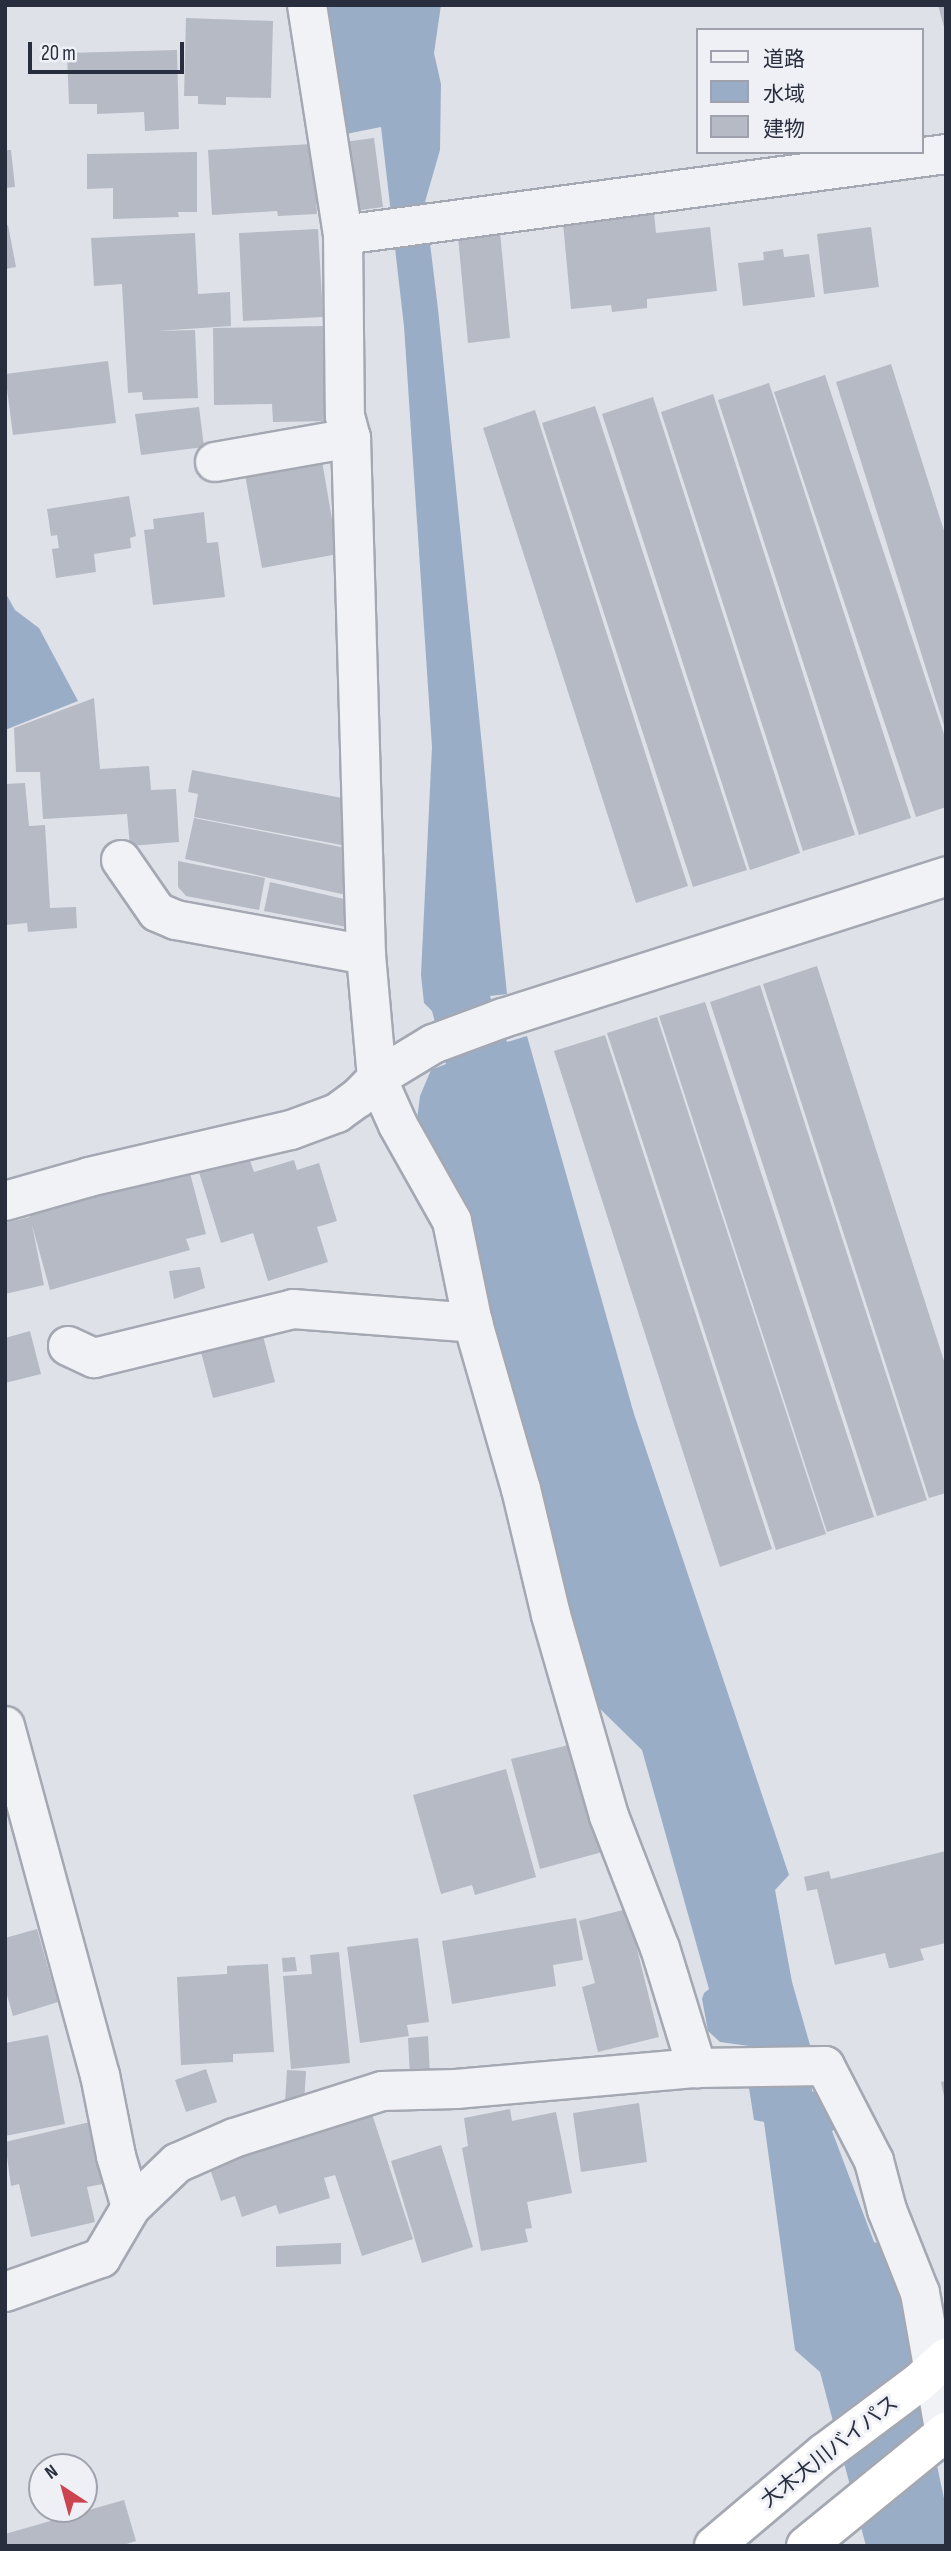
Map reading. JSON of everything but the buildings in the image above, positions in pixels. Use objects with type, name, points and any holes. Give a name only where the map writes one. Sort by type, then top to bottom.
[{"type":"highway","name":"大木大川バイパス","points":[[714,2546],[823,2454],[932,2369]]},
{"type":"highway","points":[[806,2546],[943,2436]]},
{"type":"street","points":[[307,5],[343,235],[345,416],[351,438],[366,955],[377,1078],[398,1125],[452,1221],[473,1323],[521,1489],[551,1615],[609,1816],[710,2068]]},
{"type":"street","points":[[343,235],[946,154]]},
{"type":"street","points":[[215,462],[351,438]]},
{"type":"street","points":[[121,860],[157,912],[176,920],[366,955]]},
{"type":"street","points":[[5,1202],[89,1177],[291,1130],[337,1113],[358,1098],[377,1078],[433,1044],[503,1017],[946,877]]},
{"type":"street","points":[[68,1346],[94,1358],[293,1309],[473,1323]]},
{"type":"street","points":[[5,1726],[100,2075],[116,2155],[131,2207]]},
{"type":"street","points":[[5,2292],[101,2258],[131,2207],[177,2163],[234,2138],[382,2091],[456,2089],[710,2068],[825,2066],[874,2161],[887,2210],[920,2293],[943,2436]]},
{"type":"water","points":[[322,5],[441,5],[434,53],[441,84],[440,150],[425,202],[507,994],[490,996],[507,1042],[527,1036],[634,1414],[789,1875],[775,1890],[792,1982],[810,2045],[812,2091],[827,2098],[842,2125],[832,2131],[874,2242],[887,2246],[902,2300],[946,2508],[946,2546],[866,2546],[820,2372],[795,2350],[764,2122],[754,2120],[749,2088],[749,2046],[720,2042],[708,2031],[702,1999],[709,1989],[642,1750],[588,1697],[415,1136],[420,1096],[431,1070],[446,1064],[432,1011],[424,1003],[421,975],[432,747],[404,326],[381,127],[341,135]]},
{"type":"water","points":[[5,592],[15,610],[39,628],[78,701],[5,730]]}]
